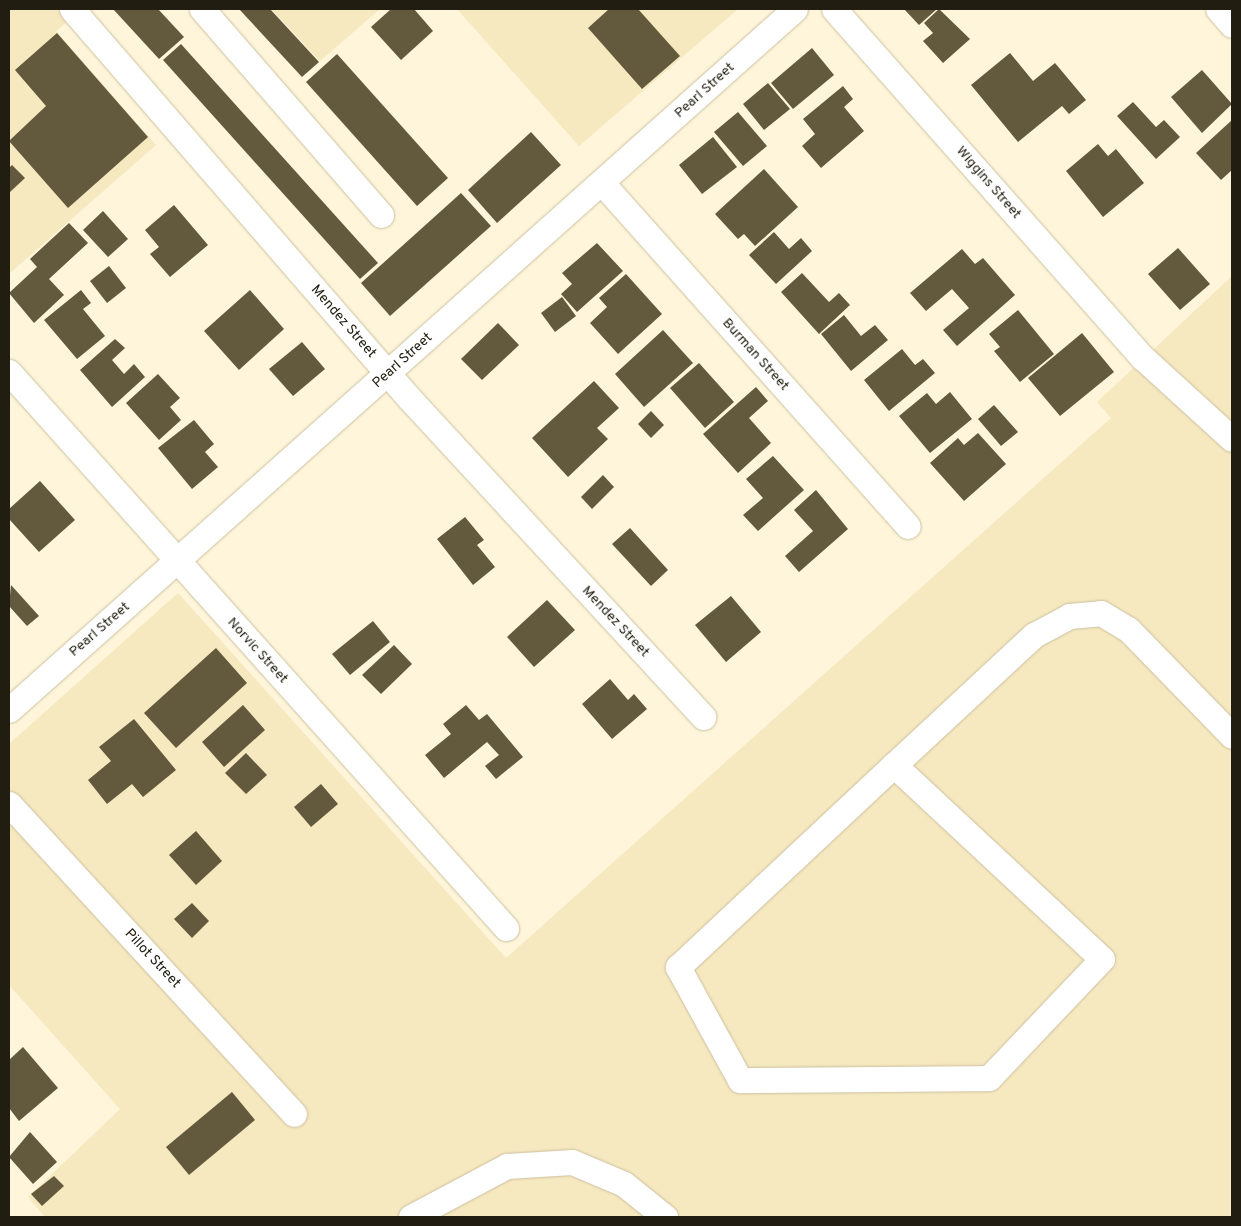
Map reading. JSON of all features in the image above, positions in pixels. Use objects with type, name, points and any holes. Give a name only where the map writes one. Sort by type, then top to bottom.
[{"type":"street","name":"Mendez Street","points":[[72,9],[388,374],[703,717]]},
{"type":"street","points":[[202,9],[381,216]]},
{"type":"street","name":"Pearl Street","points":[[9,710],[603,184],[795,9]]},
{"type":"street","name":"Wiggins Street","points":[[834,9],[1142,358],[1232,439]]},
{"type":"street","points":[[1218,9],[1232,25]]},
{"type":"street","name":"Burman Street","points":[[603,184],[908,526]]},
{"type":"street","name":"Norvic Street","points":[[9,372],[506,928]]},
{"type":"street","points":[[894,765],[1102,960],[989,1078],[740,1080],[678,967],[894,765],[1034,635],[1069,616],[1101,613],[1128,629],[1232,736]]},
{"type":"street","name":"Pillot Street","points":[[9,804],[294,1114]]},
{"type":"street","points":[[411,1217],[507,1166],[572,1162],[624,1184],[665,1217]]},
{"type":"shaded area","points":[[9,9],[82,9],[56,31],[156,145],[9,274]]},
{"type":"shaded area","points":[[271,9],[380,9],[320,61]]},
{"type":"shaded area","points":[[457,9],[738,9],[579,146]]},
{"type":"shaded area","points":[[1232,276],[1232,1217],[45,1217],[28,1197],[120,1109],[9,985],[9,744],[178,593],[506,958],[1111,418],[1097,402]]},
{"type":"building","points":[[113,9],[158,9],[184,37],[159,59]]},
{"type":"building","points":[[239,9],[270,9],[319,62],[302,77]]},
{"type":"building","points":[[391,9],[414,9],[433,31],[401,60],[371,27]]},
{"type":"building","points":[[609,9],[638,9],[680,56],[642,89],[588,28]]},
{"type":"building","points":[[904,9],[937,9],[919,25]]},
{"type":"building","points":[[939,9],[970,39],[943,63],[923,41],[933,33],[924,23]]},
{"type":"building","points":[[57,33],[148,137],[68,208],[9,141],[46,106],[15,70]]},
{"type":"building","points":[[181,44],[378,263],[360,279],[163,60]]},
{"type":"building","points":[[812,48],[834,75],[793,109],[771,83]]},
{"type":"building","points":[[1010,53],[1033,81],[1055,63],[1086,100],[1069,114],[1062,106],[1018,142],[971,85]]},
{"type":"building","points":[[337,54],[448,178],[417,206],[306,82]]},
{"type":"building","points":[[1202,70],[1232,104],[1202,133],[1171,97]]},
{"type":"building","points":[[768,83],[790,109],[764,130],[743,104]]},
{"type":"building","points":[[843,86],[853,99],[844,107],[864,131],[821,168],[802,146],[815,134],[803,119]]},
{"type":"building","points":[[1133,102],[1156,127],[1164,120],[1180,137],[1156,159],[1117,116]]},
{"type":"building","points":[[738,112],[767,146],[743,166],[714,132]]},
{"type":"building","points":[[1232,120],[1232,170],[1221,180],[1196,153]]},
{"type":"building","points":[[531,132],[561,165],[497,223],[468,190]]},
{"type":"building","points":[[713,137],[737,167],[702,194],[679,165]]},
{"type":"building","points":[[1098,144],[1108,156],[1116,149],[1144,183],[1103,217],[1066,171]]},
{"type":"building","points":[[12,165],[25,178],[9,193],[9,168]]},
{"type":"building","points":[[764,169],[798,207],[755,246],[744,234],[738,239],[715,214]]},
{"type":"building","points":[[461,193],[491,226],[390,316],[361,283]]},
{"type":"building","points":[[174,205],[208,245],[170,277],[150,254],[159,247],[145,230]]},
{"type":"building","points":[[103,211],[128,239],[108,257],[83,230]]},
{"type":"building","points":[[69,223],[88,243],[49,279],[64,295],[34,323],[9,293],[37,267],[30,259]]},
{"type":"building","points":[[774,232],[789,249],[801,238],[812,251],[776,284],[749,255]]},
{"type":"building","points":[[597,243],[623,271],[577,312],[561,294],[572,284],[562,273]]},
{"type":"building","points":[[1178,248],[1210,284],[1180,310],[1148,274]]},
{"type":"building","points":[[962,249],[975,264],[983,258],[1015,295],[957,346],[943,330],[969,308],[952,289],[926,311],[910,293]]},
{"type":"building","points":[[109,266],[126,288],[107,303],[90,281]]},
{"type":"building","points":[[802,273],[829,302],[839,293],[850,305],[819,334],[781,292]]},
{"type":"building","points":[[626,274],[662,314],[618,354],[590,323],[607,307],[599,298]]},
{"type":"building","points":[[81,290],[91,303],[83,309],[105,336],[77,359],[44,320]]},
{"type":"building","points":[[250,290],[284,329],[239,370],[204,331]]},
{"type":"building","points":[[562,297],[576,316],[555,332],[541,313]]},
{"type":"building","points":[[1018,310],[1054,354],[1020,382],[994,351],[1000,347],[989,334]]},
{"type":"building","points":[[844,315],[861,336],[875,325],[888,340],[851,371],[821,334]]},
{"type":"building","points":[[498,323],[519,345],[482,380],[461,359]]},
{"type":"building","points":[[663,330],[693,363],[644,407],[615,374]]},
{"type":"building","points":[[1082,333],[1114,372],[1060,416],[1028,378]]},
{"type":"building","points":[[115,339],[125,348],[112,360],[124,374],[134,364],[145,377],[112,407],[80,370]]},
{"type":"building","points":[[302,342],[325,369],[293,396],[269,369]]},
{"type":"building","points":[[902,349],[915,365],[923,359],[935,373],[889,411],[864,380]]},
{"type":"building","points":[[699,363],[734,402],[705,428],[670,388]]},
{"type":"building","points":[[158,374],[180,398],[170,407],[181,420],[159,440],[126,403]]},
{"type":"building","points":[[594,381],[619,408],[597,428],[608,439],[568,477],[532,438]]},
{"type":"building","points":[[756,387],[768,401],[749,418],[771,443],[738,473],[703,434]]},
{"type":"building","points":[[950,392],[972,419],[930,453],[899,416],[927,393],[936,404]]},
{"type":"building","points":[[994,405],[1018,432],[1001,446],[978,419]]},
{"type":"building","points":[[651,411],[664,425],[651,438],[638,424]]},
{"type":"building","points":[[194,420],[214,444],[205,452],[218,467],[192,489],[158,448]]},
{"type":"building","points":[[978,433],[1006,464],[964,501],[930,463],[958,438],[964,445]]},
{"type":"building","points":[[773,456],[804,490],[758,531],[743,515],[763,498],[746,479]]},
{"type":"building","points":[[603,475],[614,487],[592,509],[581,497]]},
{"type":"building","points":[[40,481],[75,520],[39,552],[9,519],[9,509]]},
{"type":"building","points":[[816,490],[848,529],[799,572],[785,556],[813,531],[794,510]]},
{"type":"building","points":[[465,517],[484,540],[477,545],[495,567],[473,585],[437,539]]},
{"type":"building","points":[[630,528],[668,570],[651,586],[612,544]]},
{"type":"building","points":[[11,585],[39,616],[27,626],[9,606]]},
{"type":"building","points":[[731,596],[761,632],[726,662],[695,625]]},
{"type":"building","points":[[547,600],[575,630],[534,667],[507,637]]},
{"type":"building","points":[[373,621],[390,642],[350,675],[332,654]]},
{"type":"building","points":[[394,645],[412,664],[381,694],[362,675]]},
{"type":"building","points":[[216,648],[247,683],[176,748],[144,713]]},
{"type":"building","points":[[610,679],[628,700],[634,694],[647,709],[612,739],[582,704]]},
{"type":"building","points":[[243,705],[265,730],[224,767],[202,742]]},
{"type":"building","points":[[466,705],[479,720],[487,714],[523,757],[496,779],[485,766],[499,755],[487,742],[444,778],[425,755],[451,734],[443,724]]},
{"type":"building","points":[[134,719],[176,770],[143,797],[132,784],[107,804],[88,780],[111,761],[99,747]]},
{"type":"building","points":[[246,753],[267,775],[246,794],[225,773]]},
{"type":"building","points":[[321,784],[338,804],[311,827],[294,807]]},
{"type":"building","points":[[196,831],[222,861],[196,885],[169,855]]},
{"type":"building","points":[[192,903],[209,921],[192,938],[174,919]]},
{"type":"building","points":[[23,1047],[58,1088],[19,1121],[9,1108],[9,1060]]},
{"type":"building","points":[[232,1092],[255,1120],[189,1175],[166,1147]]},
{"type":"building","points":[[30,1132],[57,1162],[33,1184],[9,1157]]},
{"type":"building","points":[[54,1176],[64,1186],[42,1206],[31,1194]]}]
